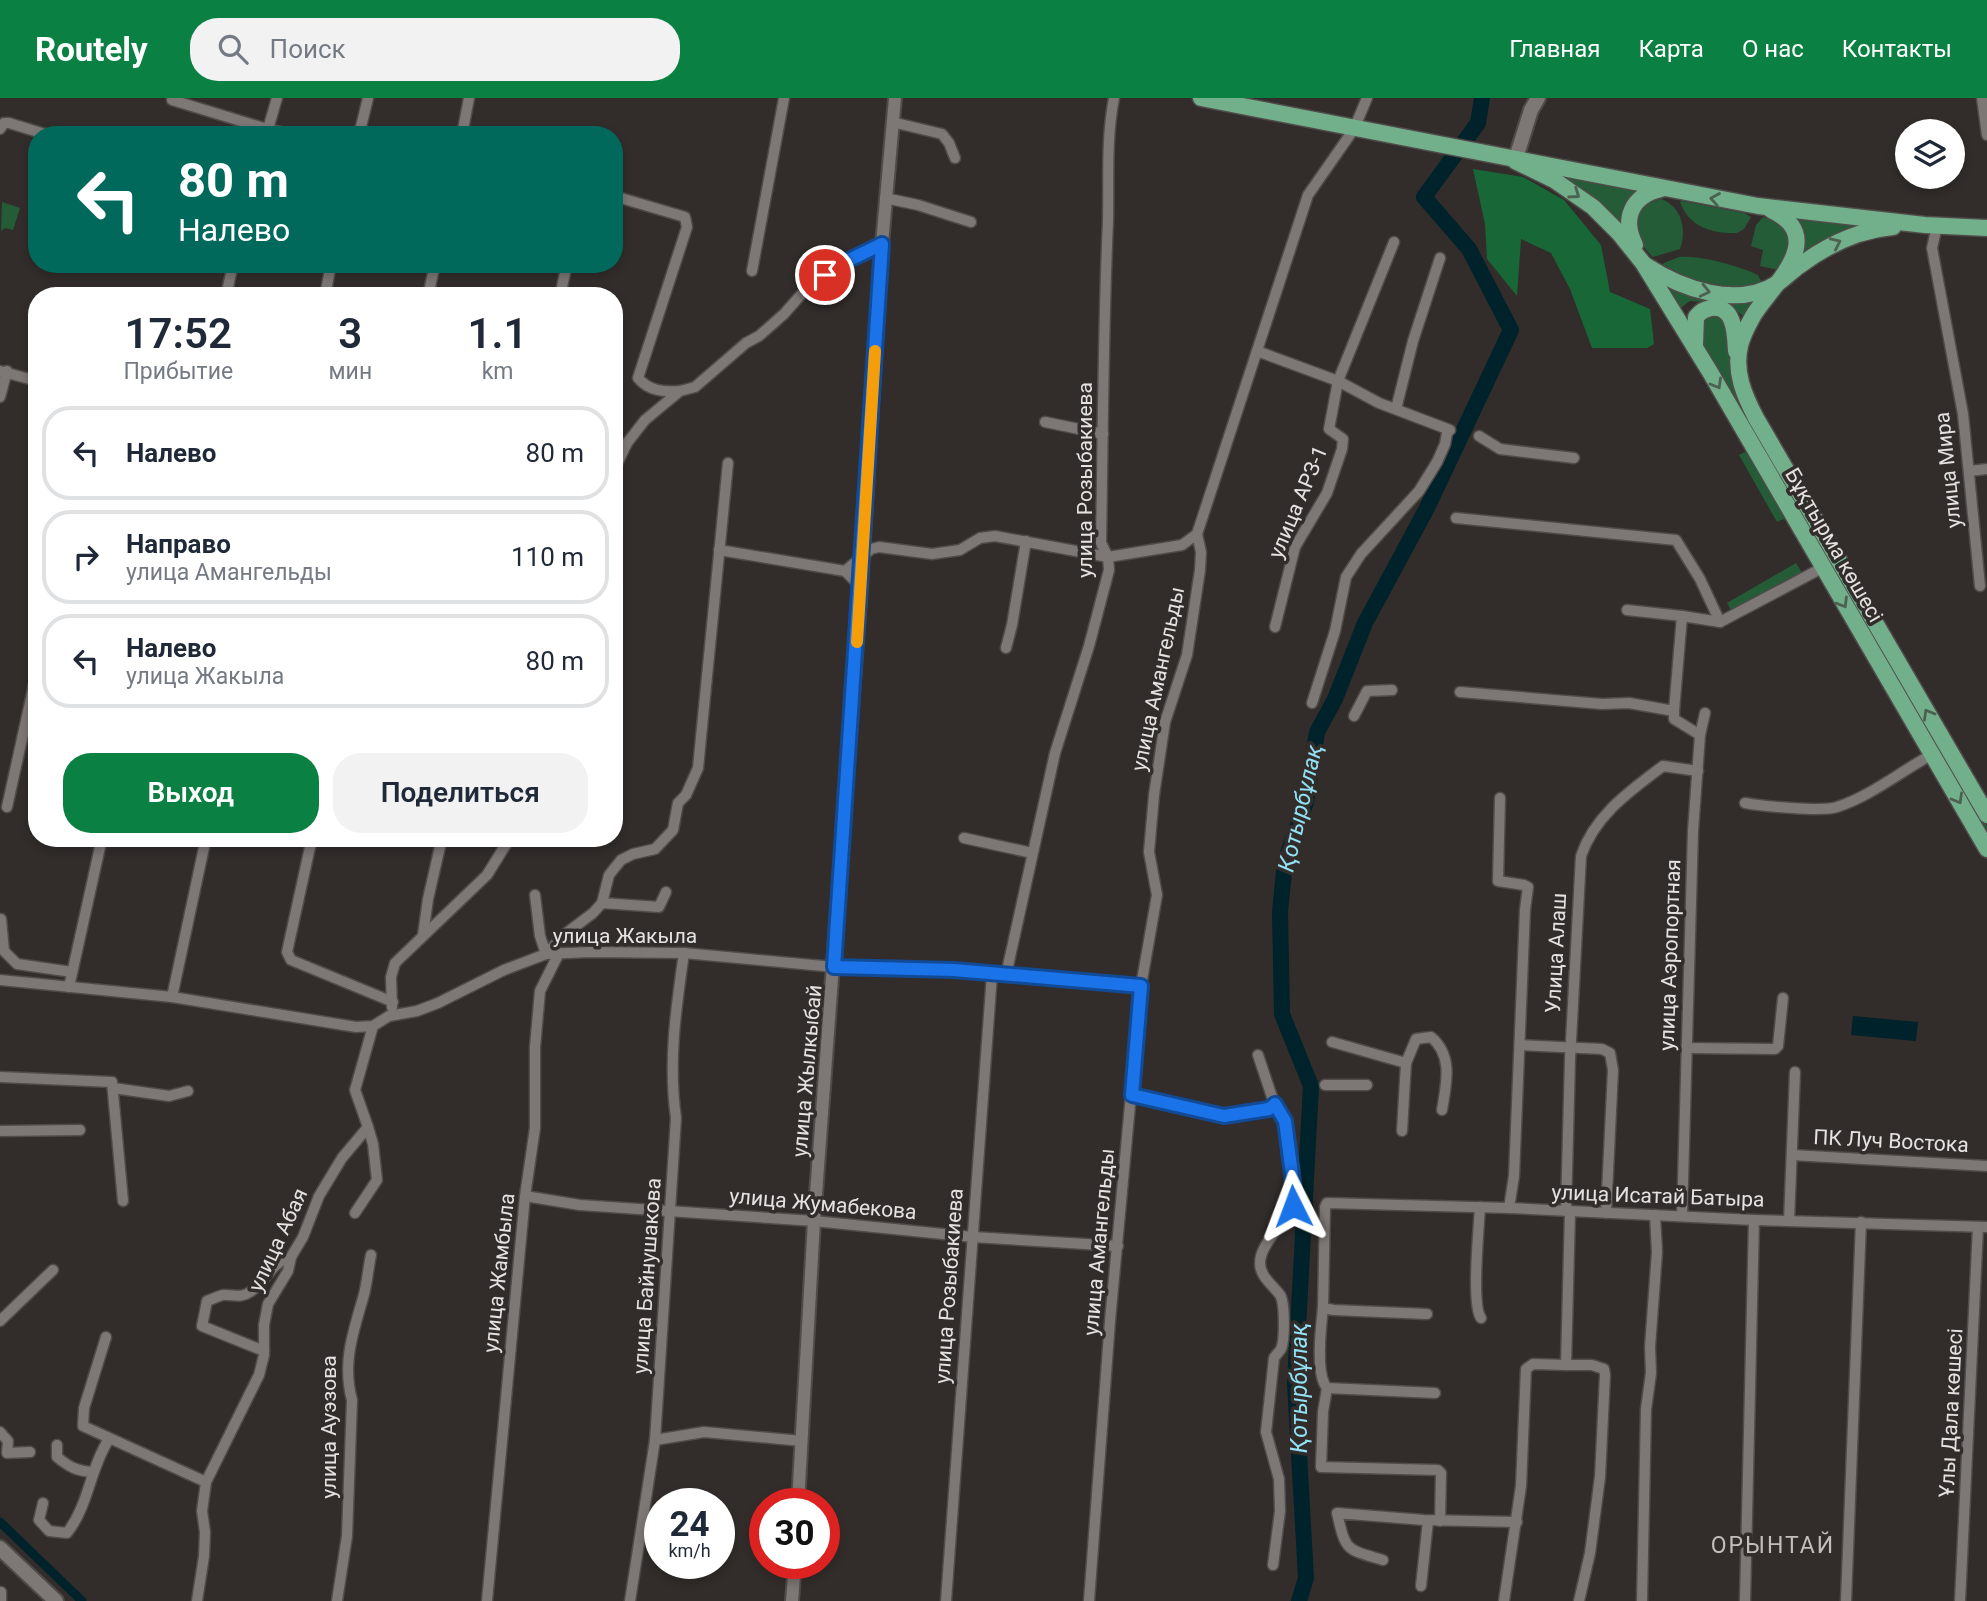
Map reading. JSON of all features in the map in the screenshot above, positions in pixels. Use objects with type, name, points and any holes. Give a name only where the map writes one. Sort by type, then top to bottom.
[{"type":"main road","points":[[1201,98],[1766,208],[1987,228]]},
{"type":"main road","points":[[1523,162],[1531,110],[1538,98]]},
{"type":"main road","points":[[1523,162],[1593,207],[1643,263],[1685,285],[1717,294],[1752,294],[1780,282],[1800,265],[1838,241],[1884,228],[1931,225]]},
{"type":"main road","points":[[1643,263],[1631,237],[1628,216],[1635,203],[1644,195],[1665,188]]},
{"type":"main road","points":[[1737,367],[1740,344],[1752,317],[1794,260],[1795,236],[1789,223],[1766,208]]},
{"type":"main road","name":"Бұқтырма көшесі","points":[[1643,263],[1696,348],[1987,849]]},
{"type":"main road","name":"Бұқтырма көшесі","points":[[1696,348],[1695,323],[1699,313],[1711,308],[1724,311],[1732,320],[1737,367],[1756,418],[1987,815]]},
{"type":"main road","points":[[0,1548],[56,1601]]},
{"type":"street","points":[[268,126],[277,98]]},
{"type":"street","points":[[361,126],[368,98]]},
{"type":"street","points":[[464,126],[470,98]]},
{"type":"street","points":[[752,271],[784,98]]},
{"type":"street","name":"улица Жылкыбай","points":[[800,1488],[814,1221],[861,587],[885,198],[895,98]]},
{"type":"street","name":"улица Розыбакиева","points":[[1006,975],[1055,753],[1109,570],[1108,557],[1101,543],[1104,285],[1109,127],[1114,98]]},
{"type":"street","name":"улица Амангельды","points":[[1089,1601],[1110,1321],[1141,986],[1157,895],[1149,852],[1154,794],[1165,722],[1187,655],[1200,570],[1201,552],[1196,534],[1308,195],[1354,129],[1367,98]]},
{"type":"street","points":[[1982,98],[1987,135]]},
{"type":"street","points":[[172,100],[251,126]]},
{"type":"street","points":[[892,122],[942,134],[955,158]]},
{"type":"street","points":[[0,129],[4,123],[28,129]]},
{"type":"street","points":[[885,198],[918,205],[971,222]]},
{"type":"street","points":[[623,199],[685,217],[687,227],[638,378],[646,387],[663,392],[695,387],[785,314],[806,289],[845,262],[882,244]]},
{"type":"street","name":"улица Мира","points":[[1931,225],[1932,248],[1963,414],[1980,586]]},
{"type":"street","name":"улица АРЗ-1","points":[[1275,627],[1295,547],[1327,493],[1342,449],[1343,439],[1329,429],[1338,381],[1394,242]]},
{"type":"street","points":[[1396,409],[1413,341],[1440,258]]},
{"type":"street","points":[[1257,351],[1338,381],[1379,403],[1450,430],[1437,462],[1419,491],[1361,554],[1346,577],[1337,621],[1312,703]]},
{"type":"street","points":[[0,397],[4,371],[28,378]]},
{"type":"street","points":[[623,451],[645,419],[680,391]]},
{"type":"street","points":[[1045,422],[1103,434]]},
{"type":"street","points":[[1479,436],[1500,449],[1574,458]]},
{"type":"street","points":[[535,895],[540,936],[546,954],[602,903],[609,875],[621,860],[654,849],[673,830],[678,803],[686,794],[698,768],[728,463]]},
{"type":"street","points":[[1969,471],[1987,469]]},
{"type":"street","points":[[1456,518],[1676,540],[1700,579],[1720,622]]},
{"type":"street","points":[[845,571],[871,549],[879,547],[932,554],[960,550],[980,538],[995,536],[1108,557],[1182,545],[1196,534]]},
{"type":"street","points":[[1006,649],[1026,541]]},
{"type":"street","points":[[719,550],[845,571],[861,587]]},
{"type":"street","points":[[1627,610],[1720,622],[1822,568]]},
{"type":"street","points":[[1682,616],[1674,719],[1700,735]]},
{"type":"street","points":[[1354,716],[1367,691],[1392,690]]},
{"type":"street","points":[[1460,692],[1602,704],[1629,703],[1674,711]]},
{"type":"street","points":[[7,807],[28,712]]},
{"type":"street","name":"улица Аэропортная","points":[[1682,1216],[1698,771],[1700,735],[1705,713]]},
{"type":"street","points":[[1745,803],[1761,806],[1835,808],[1933,754]]},
{"type":"street","name":"Улица Алаш","points":[[1566,1365],[1571,1048],[1581,856],[1587,836],[1615,804],[1663,766],[1698,771]]},
{"type":"street","points":[[1500,798],[1498,881],[1528,887],[1514,1176],[1509,1208]]},
{"type":"street","points":[[964,838],[1032,853]]},
{"type":"street","points":[[69,987],[100,847]]},
{"type":"street","points":[[172,997],[204,847]]},
{"type":"street","points":[[310,847],[287,952],[290,960],[393,1002]]},
{"type":"street","points":[[423,935],[440,847]]},
{"type":"street","points":[[389,1016],[393,1002],[391,977],[395,962],[487,875],[504,847]]},
{"type":"street","points":[[602,903],[659,907],[666,892]]},
{"type":"street","points":[[1,919],[4,951],[17,964],[72,972]]},
{"type":"street","name":"улица Жакыла","points":[[373,1026],[389,1016],[417,1011],[438,1003],[504,970],[546,954],[590,951],[684,953],[834,967],[954,970],[1141,986]]},
{"type":"street","name":"улица Жамбыла","points":[[487,1601],[525,1196],[535,1128],[535,1047],[540,990],[559,953]]},
{"type":"street","name":"улица Байнушакова","points":[[629,1601],[655,1440],[676,1118],[671,1068],[675,1013],[684,953]]},
{"type":"street","name":"улица Розыбакиева","points":[[946,1601],[992,974]]},
{"type":"street","points":[[0,980],[172,997],[356,1027],[373,1026],[355,1090],[373,1144],[377,1180],[355,1213]]},
{"type":"street","points":[[1686,1048],[1775,1049],[1778,1046],[1783,998]]},
{"type":"street","points":[[1402,1132],[1406,1063],[1416,1039],[1432,1037],[1441,1045],[1447,1063],[1442,1110]]},
{"type":"street","points":[[1332,1042],[1406,1063]]},
{"type":"street","points":[[1520,1045],[1602,1049],[1610,1053],[1612,1061],[1606,1213]]},
{"type":"street","points":[[1258,1055],[1275,1104],[1285,1121],[1295,1197],[1293,1206],[1263,1251],[1260,1262],[1267,1281],[1282,1297],[1281,1349],[1274,1357],[1266,1432],[1279,1479],[1280,1511],[1273,1565]]},
{"type":"street","points":[[1789,1221],[1795,1072]]},
{"type":"street","points":[[0,1077],[112,1082],[123,1201]]},
{"type":"street","points":[[1325,1085],[1367,1085]]},
{"type":"street","points":[[113,1088],[169,1097],[188,1091]]},
{"type":"street","points":[[1132,1095],[1224,1116],[1269,1109],[1275,1104]]},
{"type":"street","name":"улица Абая","points":[[197,1601],[204,1556],[202,1511],[206,1482],[259,1375],[268,1304],[288,1271],[291,1257],[329,1179],[342,1158],[368,1127]]},
{"type":"street","points":[[0,1130],[80,1130]]},
{"type":"street","name":"ПК Луч Востока","points":[[1792,1155],[1987,1166]]},
{"type":"street","name":"улица Жумабекова","points":[[525,1196],[580,1205],[1118,1246]]},
{"type":"street","name":"улица Исатай Батыра","points":[[1323,1308],[1323,1244],[1327,1203],[1983,1227]]},
{"type":"street","points":[[1480,1207],[1476,1281],[1478,1313],[1481,1318]]},
{"type":"street","points":[[1642,1601],[1646,1409],[1651,1373],[1650,1347],[1657,1252],[1655,1215]]},
{"type":"street","points":[[1745,1601],[1754,1220]]},
{"type":"street","points":[[1846,1601],[1861,1222]]},
{"type":"street","name":"Ұлы Дала көшесі","points":[[1960,1601],[1983,1227]]},
{"type":"street","name":"улица Ауэзова","points":[[337,1601],[347,1536],[352,1400],[347,1383],[348,1348],[363,1297],[371,1255]]},
{"type":"street","points":[[264,1351],[201,1326],[202,1316],[207,1301],[220,1296],[240,1297],[250,1292],[282,1259],[291,1257]]},
{"type":"street","points":[[0,1321],[53,1270]]},
{"type":"street","points":[[1427,1314],[1323,1308],[1320,1360],[1322,1383],[1327,1388],[1435,1393]]},
{"type":"street","points":[[106,1337],[84,1408],[83,1426],[206,1482]]},
{"type":"street","points":[[1504,1601],[1521,1486],[1526,1369],[1533,1364],[1592,1365],[1604,1369],[1600,1477],[1590,1553],[1580,1601]]},
{"type":"street","points":[[1327,1388],[1323,1412],[1321,1467],[1438,1470],[1441,1472],[1440,1521]]},
{"type":"street","points":[[0,1432],[8,1441],[6,1453],[30,1452]]},
{"type":"street","points":[[655,1440],[704,1432],[802,1441]]},
{"type":"street","points":[[43,1503],[39,1520],[49,1531],[67,1533],[86,1498],[92,1472],[109,1438]]},
{"type":"street","points":[[57,1445],[57,1457],[69,1467],[92,1472]]},
{"type":"street","points":[[1383,1560],[1351,1550],[1342,1538],[1337,1513],[1428,1521],[1517,1522]]},
{"type":"street","points":[[1421,1586],[1428,1521]]},
{"type":"street","points":[[792,1601],[794,1579]]},
{"type":"green space","points":[[1473,169],[1523,177],[1564,200],[1601,245],[1610,292],[1650,309],[1654,344],[1647,348],[1592,348],[1570,289],[1551,253],[1521,239],[1517,296],[1487,259],[1485,224]]},
{"type":"green space","points":[[1558,173],[1638,192],[1626,230],[1601,202]]},
{"type":"green space","points":[[1661,199],[1668,202],[1678,213],[1683,235],[1680,249],[1653,257],[1640,240],[1638,226],[1643,205]]},
{"type":"green space","points":[[2,202],[20,208],[13,230],[5,228],[1,231]]},
{"type":"green space","points":[[1680,202],[1744,213],[1751,217],[1744,229],[1737,233],[1710,230],[1689,218]]},
{"type":"green space","points":[[1763,217],[1780,225],[1791,241],[1782,268],[1760,266],[1763,250],[1751,246],[1756,225]]},
{"type":"green space","points":[[1793,218],[1860,226],[1803,255],[1803,236]]},
{"type":"green space","points":[[1679,257],[1708,259],[1730,265],[1758,275],[1762,283],[1721,288],[1687,279],[1661,267]]},
{"type":"green space","points":[[1654,272],[1685,290],[1763,295],[1746,319],[1734,310],[1713,303],[1690,301],[1678,310]]},
{"type":"green space","points":[[1725,313],[1744,405],[1987,826],[1987,836],[1705,351],[1689,317]]},
{"type":"green space","points":[[1747,451],[1786,518],[1777,522],[1739,455]]},
{"type":"green space","points":[[1796,563],[1802,573],[1731,610],[1727,603]]},
{"type":"water","points":[[1853,1016],[1918,1022],[1916,1041],[1851,1035]]},
{"type":"waterway","name":"Қотырбұлақ","points":[[1299,1601],[1306,1578],[1295,1383],[1311,1086],[1282,1014],[1280,912],[1285,862],[1306,802],[1317,732],[1335,699],[1365,623],[1427,508],[1511,330],[1469,249],[1424,197],[1478,123],[1482,98]]},
{"type":"waterway","points":[[0,1522],[82,1601]]},
{"type":"slow traffic","points":[[857,642],[875,351]]},
{"type":"district","name":"ОРЫНТАЙ","points":[[1773,1545]]},
{"type":"route","points":[[825,275],[882,244],[834,967],[954,970],[1141,986],[1132,1095],[1224,1116],[1269,1109],[1275,1104],[1285,1121],[1295,1197],[1293,1206]]}]
